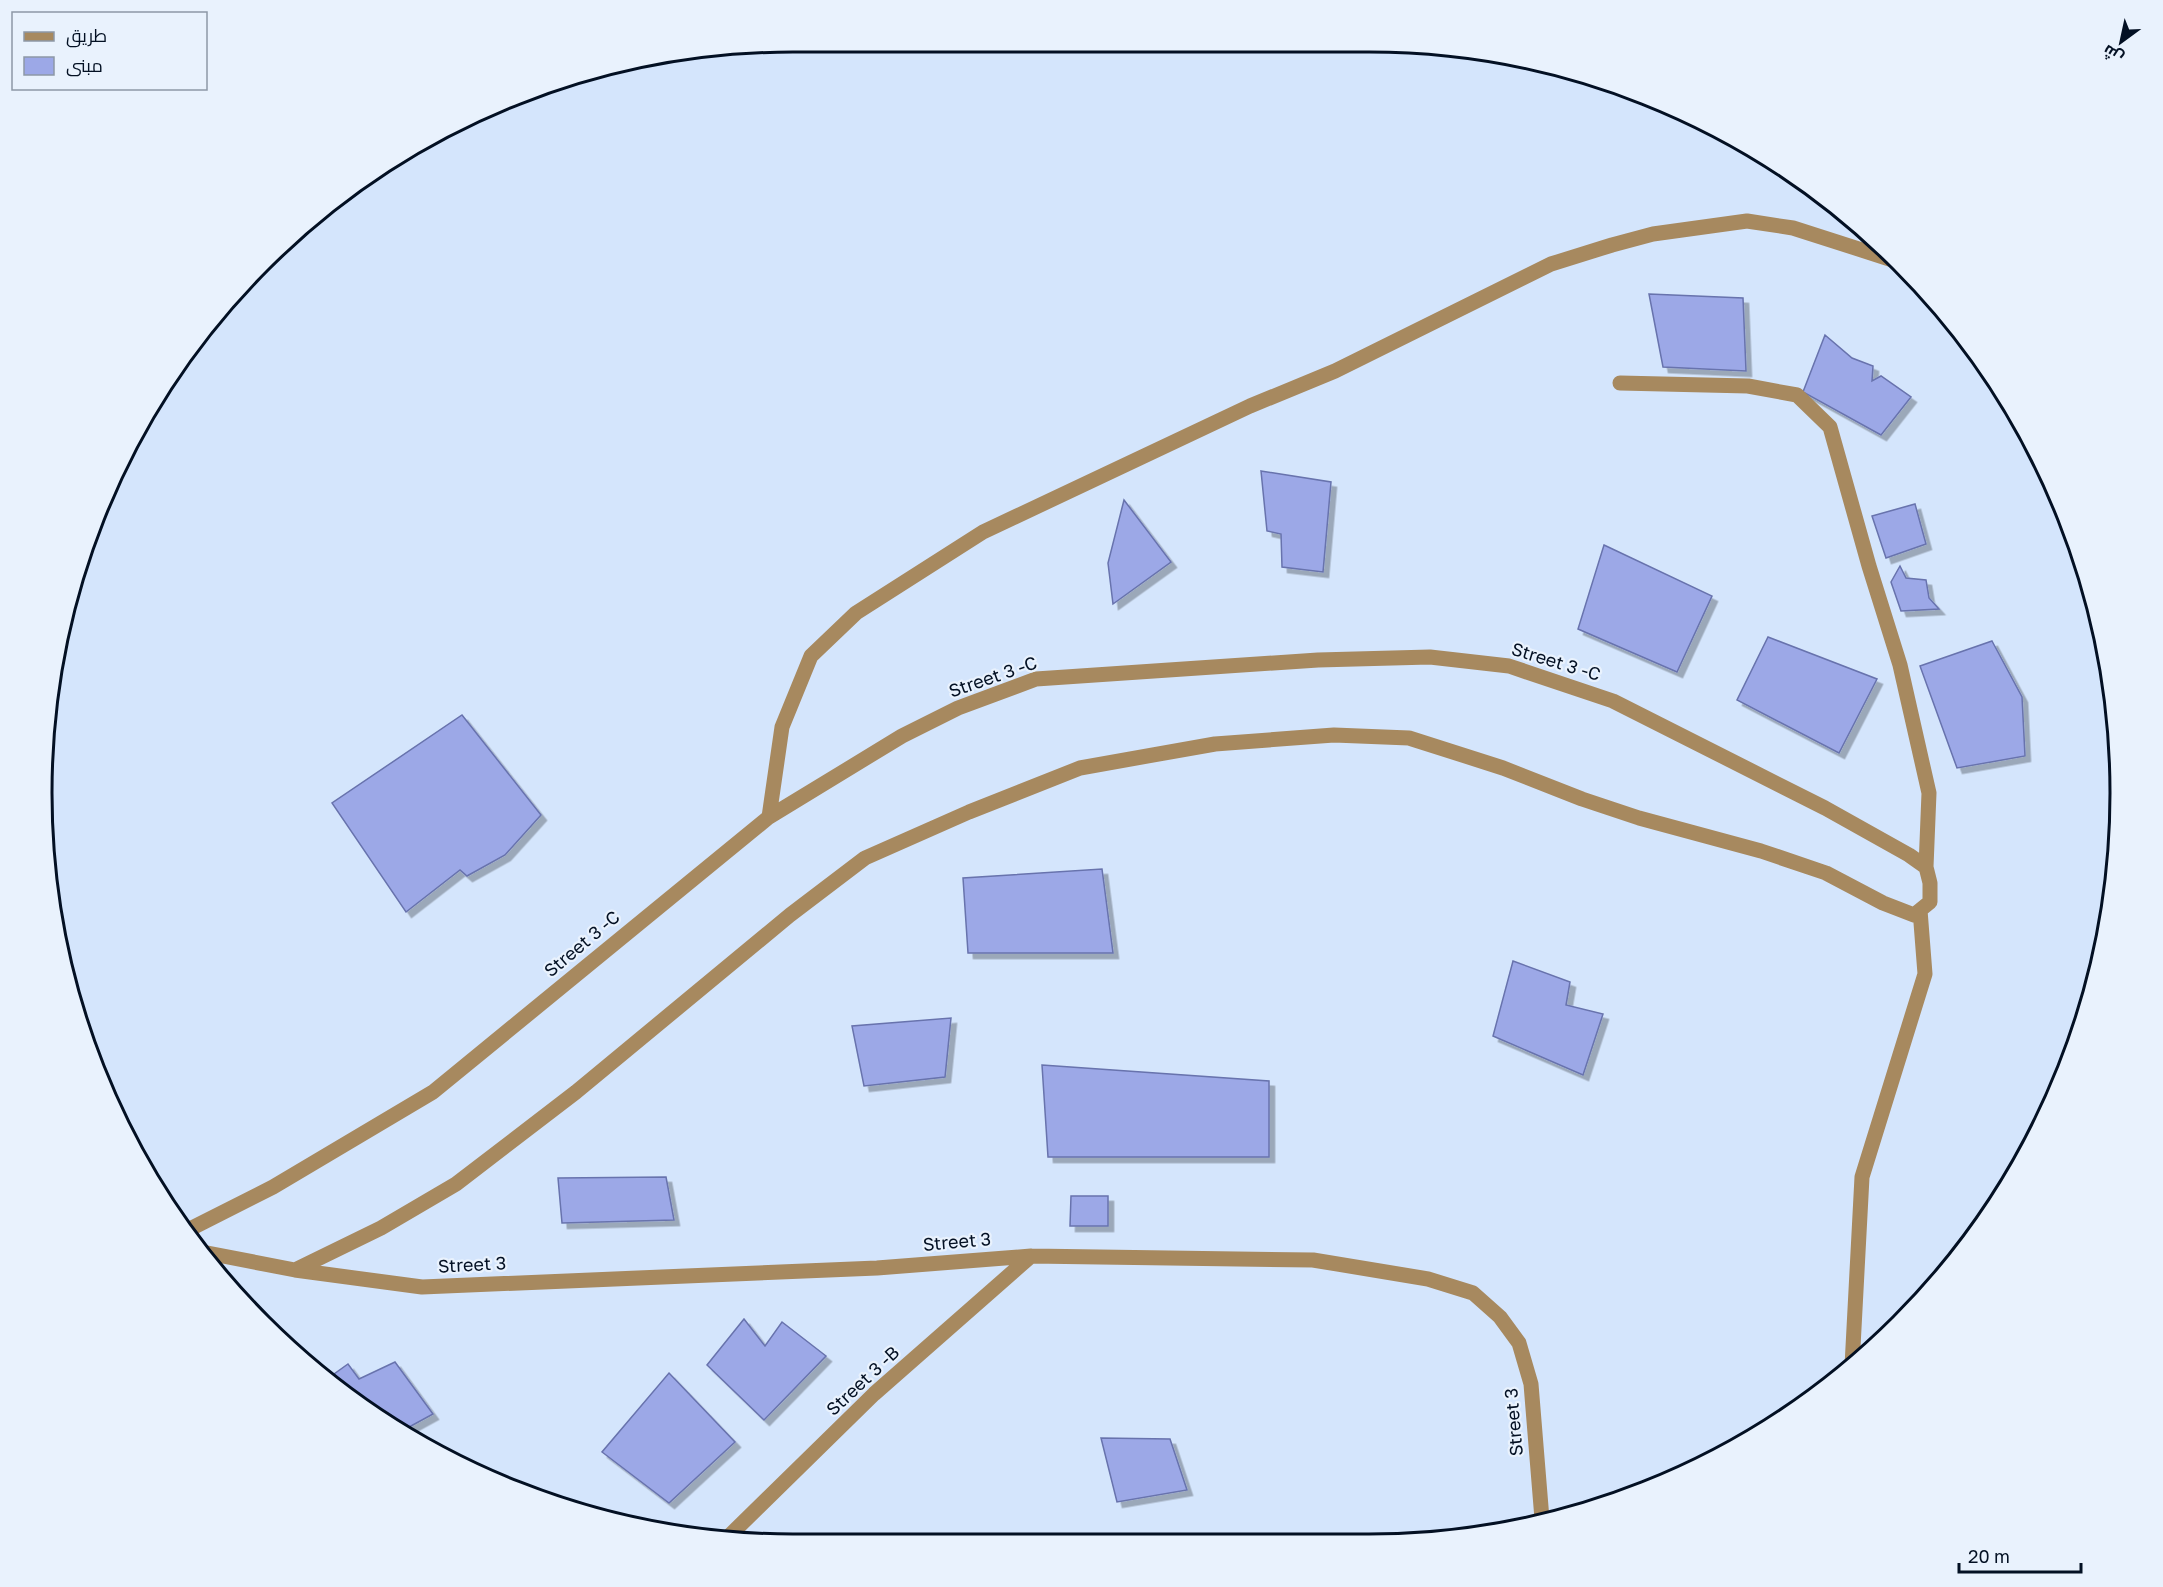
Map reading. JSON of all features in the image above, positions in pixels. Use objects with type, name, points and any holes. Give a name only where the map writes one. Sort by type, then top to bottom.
[{"type":"street","points":[[769,817],[782,727],[812,656],[856,613],[982,532],[1250,406],[1335,371],[1551,264],[1612,245],[1653,234],[1747,221],[1792,228],[1878,255]]},
{"type":"street","points":[[295,1270],[381,1228],[456,1184],[576,1092],[790,915],[865,858],[969,812],[1080,768],[1215,744],[1334,735],[1409,738],[1503,768],[1582,799],[1639,818],[1761,851],[1826,873],[1883,903],[1914,915],[1930,902],[1930,883],[1926,867],[1929,793],[1900,665],[1869,566],[1830,427],[1797,395],[1748,386],[1620,383]]},
{"type":"street","name":"Street 3 -C","points":[[193,1227],[273,1186],[433,1092],[769,817],[902,735],[958,708],[1036,679],[1318,660],[1430,657],[1509,666],[1614,701],[1825,808],[1926,867]]},
{"type":"street","points":[[1853,1355],[1862,1177],[1925,974],[1920,910]]},
{"type":"street","name":"Street 3","points":[[213,1254],[295,1270],[422,1287],[876,1268],[1031,1256],[1313,1260],[1428,1279],[1473,1293],[1500,1317],[1518,1343],[1531,1383],[1542,1514]]},
{"type":"street","name":"Street 3 -B","points":[[733,1532],[874,1394],[1031,1256]]},
{"type":"building","points":[[1649,294],[1743,298],[1746,371],[1663,367]]},
{"type":"building","points":[[1825,335],[1852,358],[1873,366],[1872,381],[1881,376],[1911,397],[1881,435],[1803,392]]},
{"type":"building","points":[[1261,471],[1331,482],[1323,572],[1282,567],[1281,534],[1267,531]]},
{"type":"building","points":[[1124,500],[1171,562],[1113,604],[1108,563]]},
{"type":"building","points":[[1915,504],[1926,544],[1886,558],[1872,516]]},
{"type":"building","points":[[1604,545],[1712,596],[1677,672],[1578,629]]},
{"type":"building","points":[[1900,566],[1906,578],[1926,580],[1929,598],[1939,609],[1901,611],[1891,582]]},
{"type":"building","points":[[1768,637],[1877,679],[1839,753],[1737,700]]},
{"type":"building","points":[[1992,641],[2022,697],[2025,756],[1957,768],[1920,666]]},
{"type":"building","points":[[462,715],[541,815],[505,855],[467,876],[460,870],[406,912],[332,803]]},
{"type":"building","points":[[1102,869],[1113,953],[968,953],[963,878]]},
{"type":"building","points":[[1513,961],[1570,982],[1566,1005],[1603,1014],[1583,1075],[1493,1036]]},
{"type":"building","points":[[951,1018],[945,1077],[864,1086],[852,1026]]},
{"type":"building","points":[[1042,1065],[1269,1081],[1269,1157],[1048,1157]]},
{"type":"building","points":[[666,1177],[674,1220],[562,1223],[558,1178]]},
{"type":"building","points":[[1071,1196],[1108,1196],[1108,1226],[1070,1226]]},
{"type":"building","points":[[744,1319],[765,1346],[782,1322],[826,1356],[764,1420],[707,1365]]},
{"type":"building","points":[[395,1362],[433,1414],[410,1427],[382,1410],[334,1374],[348,1364],[359,1379]]},
{"type":"building","points":[[669,1373],[735,1442],[669,1503],[602,1452]]},
{"type":"building","points":[[1101,1438],[1170,1439],[1187,1490],[1117,1502]]}]
